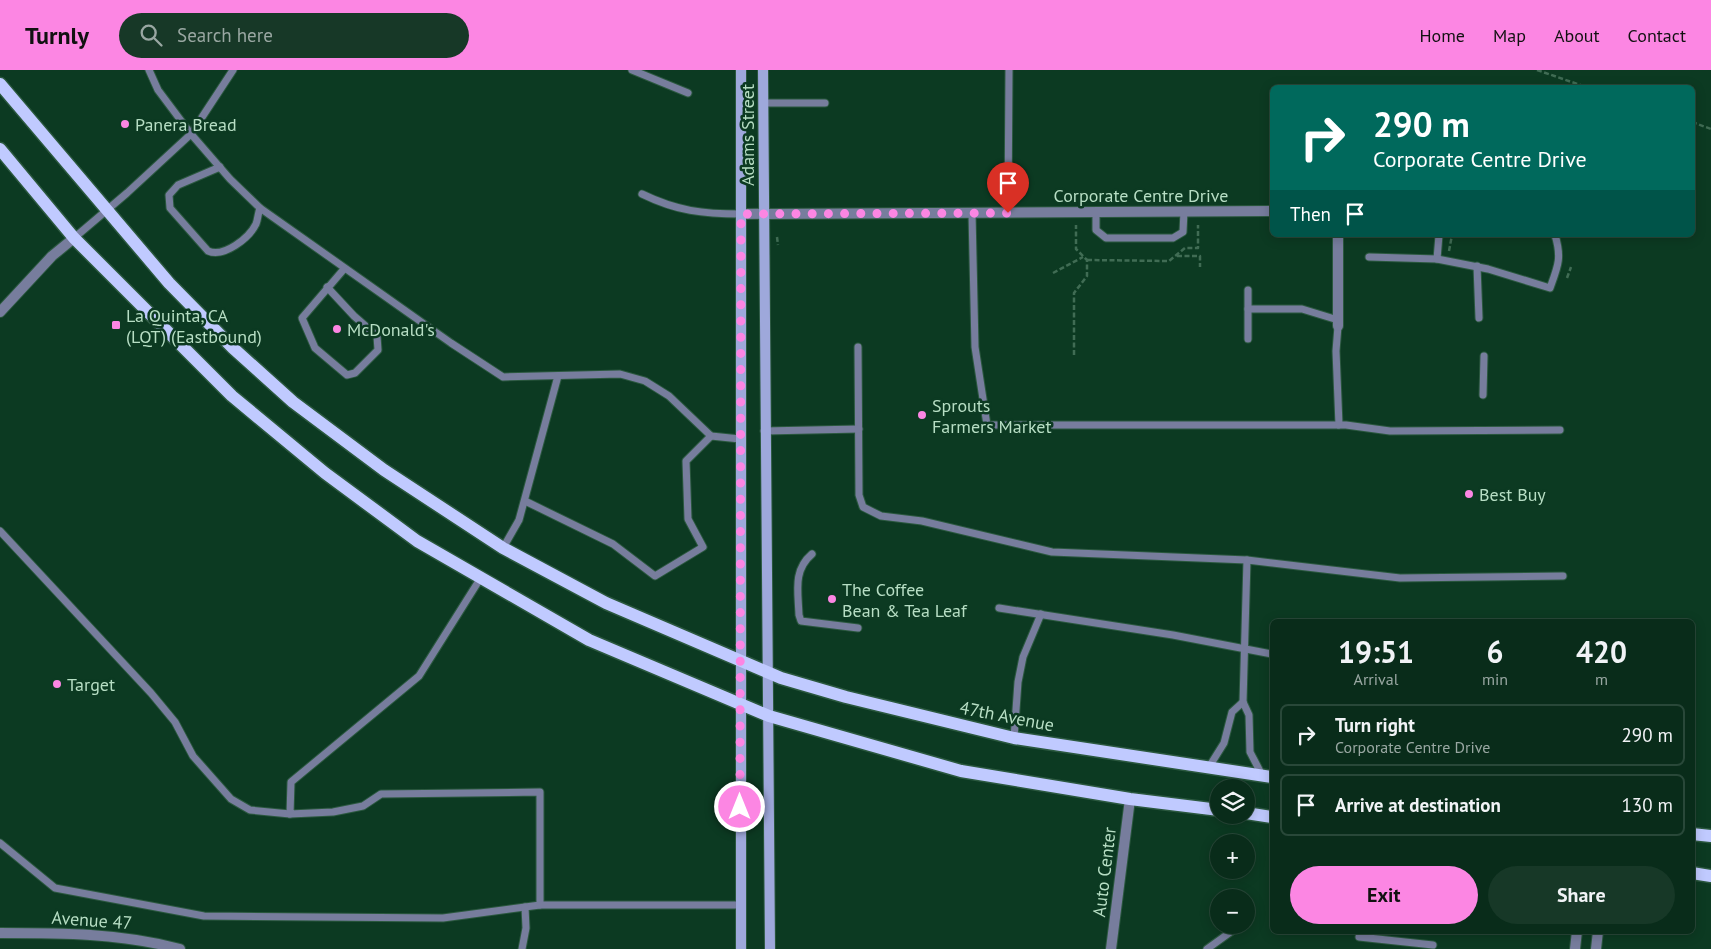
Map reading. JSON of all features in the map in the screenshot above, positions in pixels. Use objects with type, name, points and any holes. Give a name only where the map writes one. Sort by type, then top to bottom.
[{"type":"main road","name":"47th Avenue","points":[[0,84],[169,283],[233,348],[293,402],[384,470],[503,548],[606,604],[769,674],[846,697],[1014,738],[1267,776]]},
{"type":"main road","points":[[0,149],[74,238],[232,396],[325,473],[417,541],[589,640],[769,716],[961,771],[1130,799],[1210,809]]},
{"type":"main road","points":[[1255,815],[1270,817]]},
{"type":"main road","points":[[1695,834],[1711,836]]},
{"type":"main road","points":[[1695,873],[1711,876]]},
{"type":"street","name":"Adams Street","points":[[741,70],[741,949]]},
{"type":"street","name":"Adams Street","points":[[763,70],[764,431],[769,674],[770,949]]},
{"type":"street","name":"Corporate Centre Drive","points":[[741,214],[1270,211]]},
{"type":"street","points":[[1338,237],[1338,323]]},
{"type":"street","points":[[0,312],[52,256],[74,238]]},
{"type":"street","name":"Auto Center","points":[[1111,949],[1130,799]]},
{"type":"street","name":"Avenue 47","points":[[0,933],[86,933],[150,941],[180,949]]},
{"type":"street","points":[[1575,949],[1577,934]]},
{"type":"street","points":[[1596,949],[1598,934]]},
{"type":"lane","points":[[149,70],[158,90],[191,134],[260,208],[344,269],[503,377],[620,374],[645,381],[669,396],[711,436],[740,439]]},
{"type":"lane","points":[[74,238],[127,193],[191,134],[233,70]]},
{"type":"lane","points":[[632,70],[688,93]]},
{"type":"lane","points":[[1008,213],[1009,70]]},
{"type":"lane","points":[[763,103],[825,103]]},
{"type":"lane","points":[[220,167],[178,185],[169,194],[170,208],[208,251],[215,254],[228,250],[252,229],[260,208]]},
{"type":"lane","points":[[642,194],[666,206],[692,212],[741,214]]},
{"type":"lane","points":[[1096,212],[1096,230],[1106,238],[1173,238],[1183,232],[1184,212]]},
{"type":"lane","points":[[972,213],[975,347],[987,425],[1339,425],[1390,431],[1560,430]]},
{"type":"lane","points":[[1436,259],[1439,237]]},
{"type":"lane","points":[[1369,257],[1436,259],[1477,266],[1550,288],[1559,263],[1560,252],[1556,237]]},
{"type":"lane","points":[[1477,266],[1479,318]]},
{"type":"lane","points":[[327,287],[354,316],[377,336],[378,350],[355,373],[347,375],[315,348],[302,318],[327,287],[344,269]]},
{"type":"lane","points":[[1248,290],[1248,339]]},
{"type":"lane","points":[[1248,309],[1302,309],[1338,323],[1336,350],[1339,425]]},
{"type":"lane","points":[[858,347],[860,501],[863,507],[872,513],[922,521],[1052,552],[1246,560],[1400,578],[1563,576]]},
{"type":"lane","points":[[1483,395],[1484,356]]},
{"type":"lane","points":[[503,548],[519,520],[558,376]]},
{"type":"lane","points":[[764,431],[858,429]]},
{"type":"lane","points":[[525,500],[612,544],[655,576],[702,547],[688,519],[686,460],[711,436]]},
{"type":"lane","points":[[0,532],[151,693],[175,722],[193,756],[231,799],[250,810],[290,814],[333,812],[363,806],[381,794],[540,792],[540,905]]},
{"type":"lane","points":[[812,554],[803,561],[798,575],[799,615],[801,621],[858,628]]},
{"type":"lane","points":[[1246,560],[1246,650],[1243,702],[1249,715],[1250,752],[1267,776]]},
{"type":"lane","points":[[290,814],[291,782],[420,676],[480,578]]},
{"type":"lane","points":[[999,608],[1173,635],[1270,654]]},
{"type":"lane","points":[[1014,738],[1018,682],[1023,657],[1041,614]]},
{"type":"lane","points":[[1209,767],[1224,744],[1232,712],[1243,702]]},
{"type":"lane","points":[[0,843],[55,888],[204,916],[443,918],[540,905],[741,905]]},
{"type":"lane","points":[[522,949],[526,928],[525,907]]},
{"type":"lane","points":[[1208,949],[1228,934]]},
{"type":"lane","points":[[1359,937],[1432,945]]},
{"type":"path","points":[[1537,70],[1580,85]]},
{"type":"path","points":[[1695,123],[1711,129]]},
{"type":"path","points":[[1076,225],[1076,249],[1087,260],[1169,261],[1185,248],[1198,248],[1198,225]]},
{"type":"path","points":[[1449,251],[1452,237]]},
{"type":"path","points":[[1175,256],[1200,256],[1200,267]]},
{"type":"path","points":[[1052,274],[1083,257]]},
{"type":"path","points":[[1074,355],[1074,293],[1087,276],[1087,260]]},
{"type":"path","points":[[1567,278],[1571,267]]},
{"type":"path","points":[[1083,282],[1087,286]]},
{"type":"place","name":"Panera Bread","points":[[125,124]]},
{"type":"place","name":"La Quinta, CA (LQT) (Eastbound)","points":[[116,325]]},
{"type":"place","name":"McDonald's","points":[[337,329]]},
{"type":"place","name":"Sprouts Farmers Market","points":[[922,415]]},
{"type":"place","name":"Best Buy","points":[[1469,494]]},
{"type":"place","name":"The Coffee Bean & Tea Leaf","points":[[832,599]]},
{"type":"place","name":"Target","points":[[57,684]]},
{"type":"route","points":[[740,807],[741,214],[1008,213]]}]
